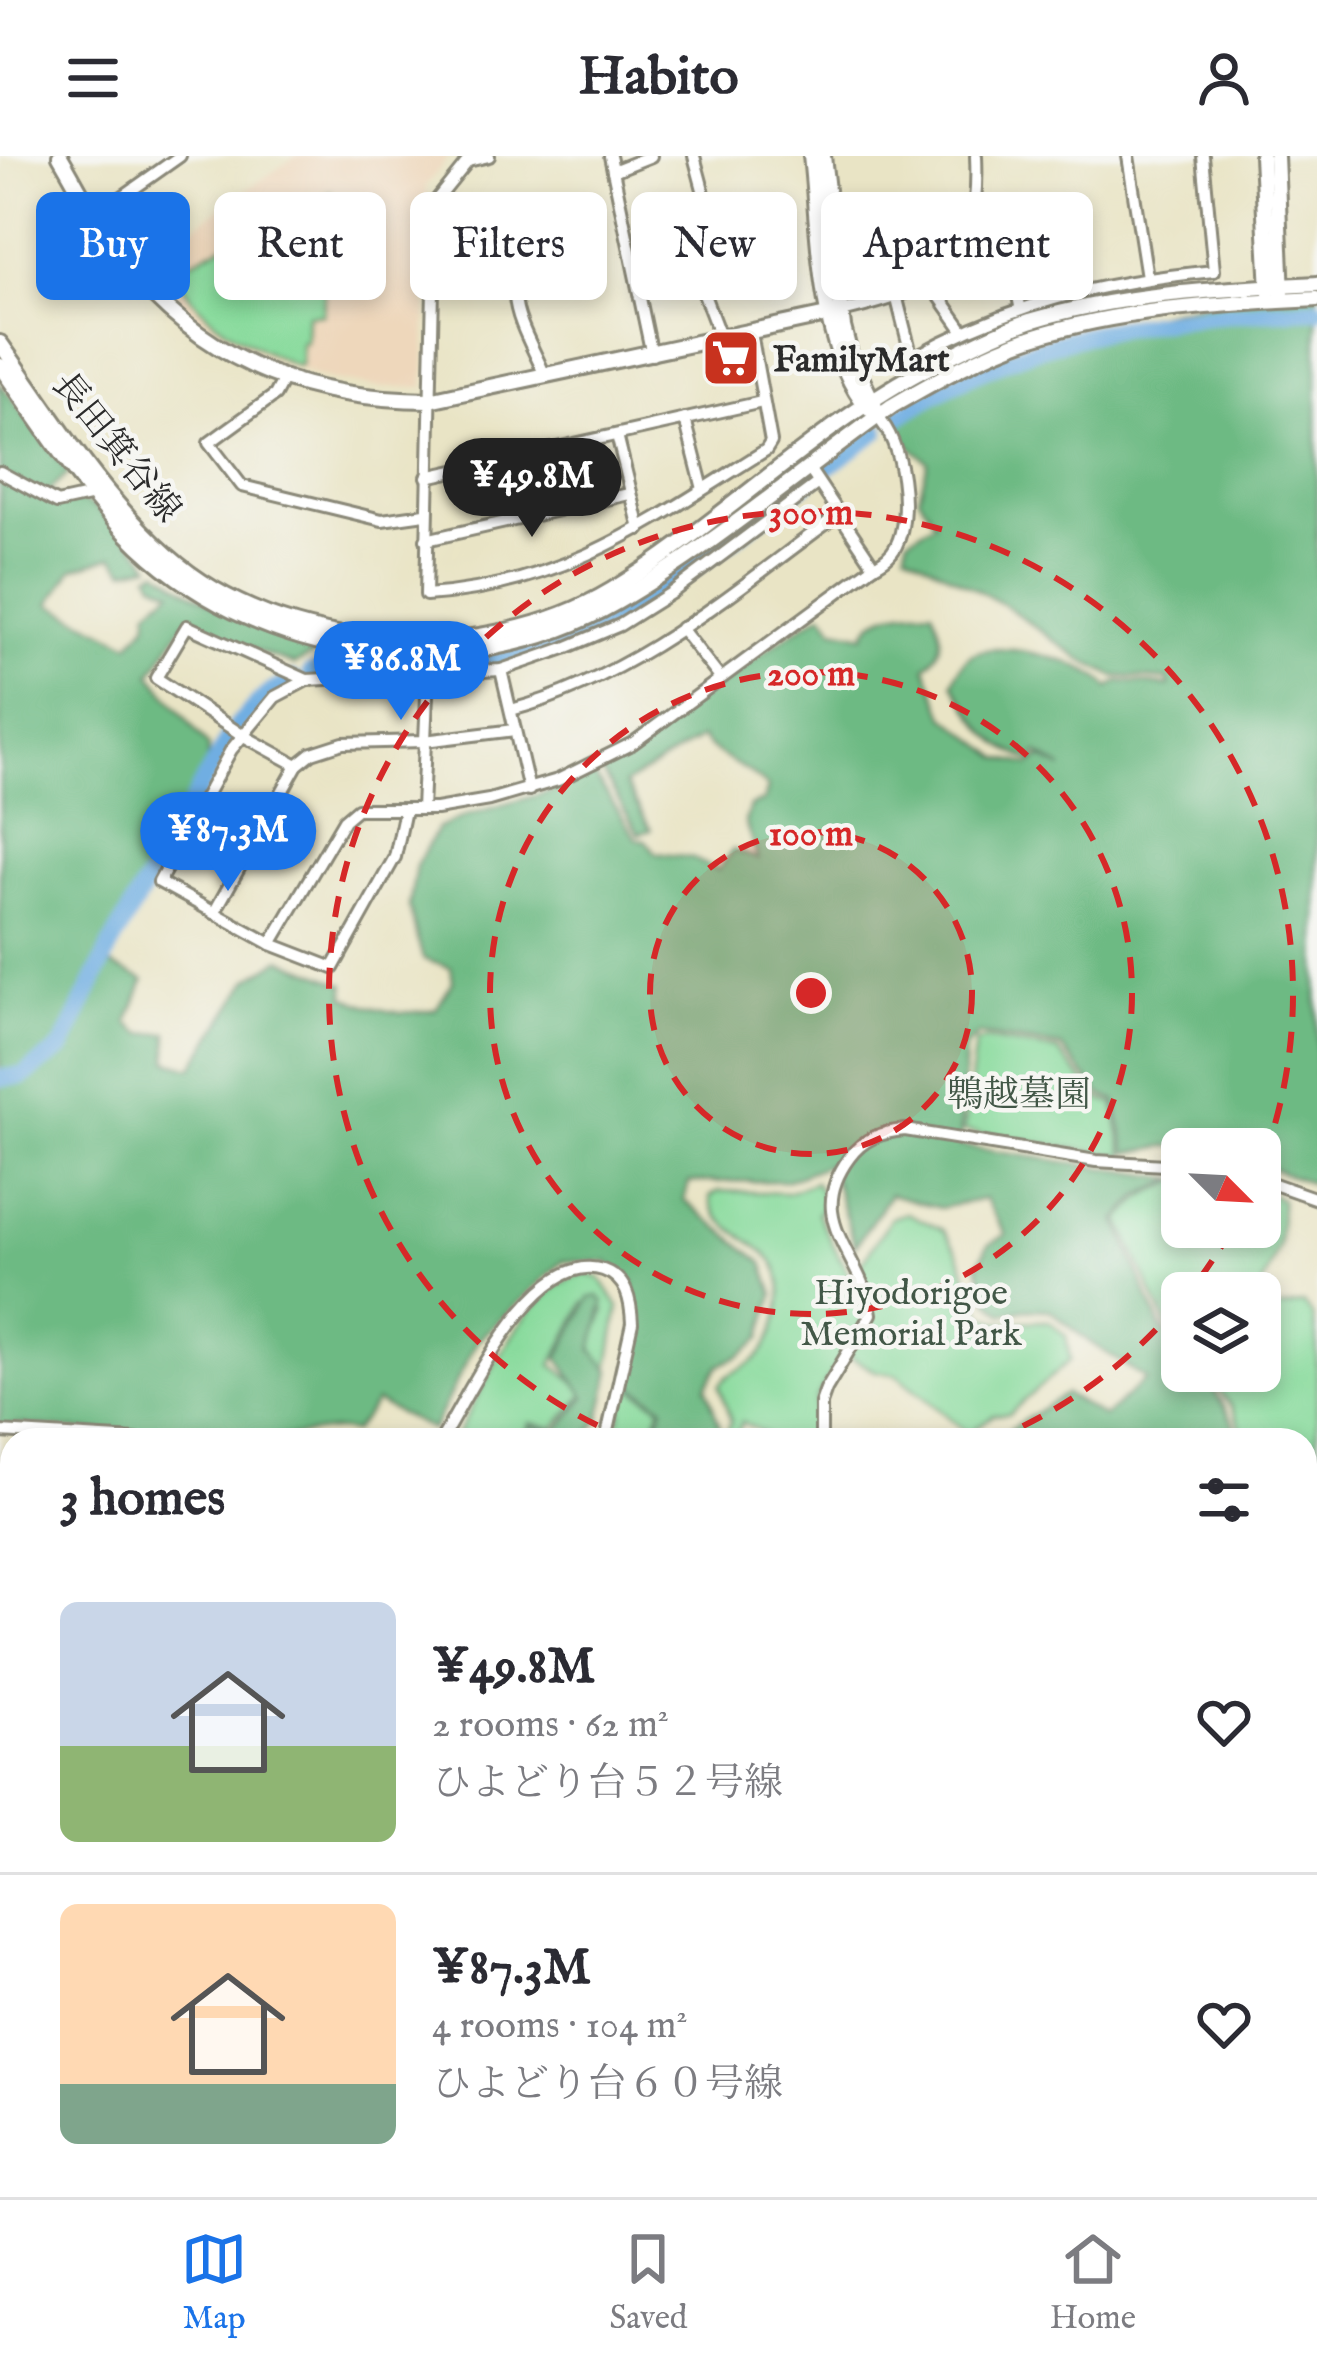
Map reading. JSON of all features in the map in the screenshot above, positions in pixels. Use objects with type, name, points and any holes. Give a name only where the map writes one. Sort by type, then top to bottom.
[{"type":"street","points":[[60,156],[81,192]]},
{"type":"street","points":[[128,192],[180,156]]},
{"type":"street","points":[[443,192],[468,161],[489,156]]},
{"type":"street","points":[[610,156],[652,355]]},
{"type":"street","points":[[613,171],[651,156]]},
{"type":"street","points":[[694,156],[714,231],[698,279],[721,340]]},
{"type":"street","points":[[271,944],[344,820],[357,809],[422,809],[489,800],[529,790],[633,743],[891,554],[901,531],[900,455],[890,431],[872,408],[835,314],[811,156]]},
{"type":"street","points":[[823,156],[835,314]]},
{"type":"street","points":[[976,156],[976,192]]},
{"type":"street","points":[[1128,156],[1147,277]]},
{"type":"street","points":[[1093,287],[1214,271],[1203,156]]},
{"type":"street","points":[[1262,156],[1275,294]]},
{"type":"street","points":[[1275,294],[1276,156]]},
{"type":"street","name":"長田箕谷線","points":[[1275,294],[1317,284]]},
{"type":"street","name":"長田箕谷線","points":[[0,343],[107,491],[171,559],[239,600],[284,619],[429,648],[532,625],[608,592],[929,367],[1027,322],[1118,300],[1275,294],[1317,299]]},
{"type":"street","points":[[159,300],[229,355],[283,380],[370,399],[429,400],[893,300]]},
{"type":"street","points":[[432,300],[426,595],[490,589],[586,558],[766,450],[771,442],[751,333]]},
{"type":"street","points":[[515,300],[544,376]]},
{"type":"street","points":[[897,300],[912,358],[963,330],[1042,300]]},
{"type":"street","points":[[941,300],[963,330]]},
{"type":"street","points":[[1019,300],[1020,306]]},
{"type":"street","name":"長田箕谷線","points":[[0,367],[93,495],[130,537],[165,566],[233,611],[280,631],[351,649],[499,646],[534,637],[615,603],[808,467],[872,408]]},
{"type":"street","points":[[283,380],[275,395],[209,443],[242,486],[382,520],[425,514]]},
{"type":"street","points":[[427,477],[762,402]]},
{"type":"street","points":[[685,419],[703,489]]},
{"type":"street","points":[[617,435],[640,529]]},
{"type":"street","points":[[808,467],[874,566]]},
{"type":"street","points":[[0,472],[56,503],[93,495]]},
{"type":"street","points":[[405,810],[395,857],[333,968],[271,944],[159,882],[242,735],[275,697],[307,680],[501,670],[620,625],[818,483]]},
{"type":"street","points":[[426,540],[629,494]]},
{"type":"street","points":[[511,710],[600,679],[681,628],[839,514]]},
{"type":"street","points":[[297,765],[242,735],[156,677],[187,626],[307,680]]},
{"type":"street","points":[[681,628],[720,678]]},
{"type":"street","points":[[422,809],[429,648]]},
{"type":"street","points":[[501,670],[529,790]]},
{"type":"street","points":[[214,913],[297,765],[312,753],[343,743],[424,741],[515,730]]},
{"type":"street","points":[[821,1428],[821,1403],[871,1314],[834,1229],[830,1203],[836,1181],[861,1144],[882,1132],[905,1130],[1096,1161],[1161,1165]]},
{"type":"street","points":[[1281,1186],[1317,1198]]},
{"type":"street","points":[[449,1428],[528,1303],[559,1274],[590,1267],[612,1274],[624,1286],[631,1306],[632,1323],[609,1428]]},
{"type":"shaded area","points":[[296,156],[449,156],[425,187],[427,192],[410,192],[410,300],[427,300],[424,387],[377,387],[327,379],[234,342],[186,307],[180,300],[190,300],[190,229],[214,213],[214,300],[386,300],[386,192],[244,192]]},
{"type":"green space","points":[[214,250],[214,300],[324,300],[323,314],[307,315],[301,364],[296,366],[243,340],[210,317],[190,296],[190,262]]},
{"type":"green space","points":[[1317,284],[1317,1186],[1281,1172],[1281,1128],[1161,1128],[1161,1147],[1127,1153],[1116,1101],[1101,1095],[1061,1047],[978,1035],[965,1047],[960,1146],[1161,1177],[1161,1186],[1140,1195],[1117,1220],[1161,1327],[1161,1392],[1214,1392],[1235,1428],[1012,1428],[1065,1394],[1104,1417],[1146,1379],[1050,1310],[1004,1314],[988,1299],[978,1265],[988,1245],[1006,1235],[985,1199],[940,1208],[890,1194],[855,1246],[829,1164],[786,1181],[689,1182],[684,1200],[763,1263],[774,1295],[761,1339],[719,1365],[706,1387],[720,1428],[656,1428],[664,1406],[629,1384],[638,1317],[633,1282],[608,1262],[563,1261],[477,1341],[433,1428],[376,1402],[356,1428],[17,1424],[0,1428],[0,383],[69,473],[48,491],[94,507],[150,565],[125,570],[113,556],[73,569],[50,604],[130,644],[147,624],[149,609],[172,590],[154,582],[150,574],[158,570],[231,614],[310,644],[314,654],[294,665],[184,623],[151,674],[208,746],[207,761],[109,964],[144,980],[128,1023],[142,1034],[168,1033],[168,1061],[192,1068],[249,979],[281,959],[345,984],[345,996],[368,1005],[400,1012],[436,1009],[453,982],[451,968],[423,959],[409,907],[416,866],[437,829],[552,791],[590,769],[637,839],[645,840],[656,853],[691,858],[718,870],[733,850],[758,859],[745,822],[750,806],[764,801],[768,788],[701,738],[625,784],[651,830],[639,834],[601,771],[823,613],[834,629],[864,635],[884,616],[932,609],[941,640],[926,667],[945,716],[1000,758],[1031,765],[1040,758],[1063,769],[1038,753],[1032,760],[994,740],[953,683],[975,653],[1006,649],[1046,656],[1085,670],[1109,688],[1119,681],[1169,686],[1168,680],[1114,676],[1080,659],[1006,606],[906,551],[907,539],[935,522],[919,497],[928,462],[908,444],[898,422],[942,387],[1077,333],[1251,292]]},
{"type":"green space","name":"鵯越墓園","points":[[985,1040],[1058,1051],[1099,1099],[1114,1104],[1124,1156],[964,1131],[975,1043]]},
{"type":"green space","name":"Hiyodorigoe Memorial Park","points":[[815,1182],[827,1203],[817,1213],[851,1280],[891,1218],[907,1213],[943,1230],[958,1252],[983,1315],[1001,1322],[1049,1321],[1066,1336],[1070,1360],[1009,1414],[994,1415],[975,1428],[962,1428],[897,1375],[875,1371],[843,1353],[816,1399],[812,1428],[754,1428],[742,1422],[740,1428],[728,1428],[731,1421],[719,1386],[751,1363],[768,1343],[777,1322],[781,1288],[767,1255],[722,1221],[710,1197],[719,1191],[788,1193]]},
{"type":"green space","points":[[1161,1189],[1161,1248],[1278,1248],[1268,1272],[1161,1272],[1161,1312],[1120,1220],[1143,1197]]},
{"type":"green space","points":[[587,1274],[600,1278],[619,1307],[608,1371],[591,1347],[605,1310],[596,1300],[584,1303],[552,1365],[588,1391],[554,1428],[530,1423],[527,1428],[460,1428],[526,1317],[565,1281]]},
{"type":"green space","points":[[599,1296],[604,1302],[592,1350],[611,1371],[600,1419],[593,1428],[560,1428],[586,1397],[558,1358],[590,1298]]},
{"type":"green space","points":[[1304,1304],[1313,1317],[1317,1338],[1317,1428],[1241,1428],[1220,1392],[1281,1392],[1281,1308]]},
{"type":"green space","points":[[628,1386],[661,1407],[653,1428],[617,1428]]},
{"type":"waterway","points":[[895,419],[995,364],[1097,332],[1204,316],[1317,309]]},
{"type":"waterway","points":[[816,475],[877,431]]},
{"type":"waterway","points":[[438,666],[525,654],[606,623],[695,566],[807,482]]},
{"type":"waterway","points":[[311,673],[412,667]]},
{"type":"waterway","points":[[237,725],[268,694],[293,680]]},
{"type":"waterway","points":[[0,1078],[23,1076],[62,1048],[110,947],[231,734]]},
{"type":"place","name":"FamilyMart","points":[[731,358]]}]
